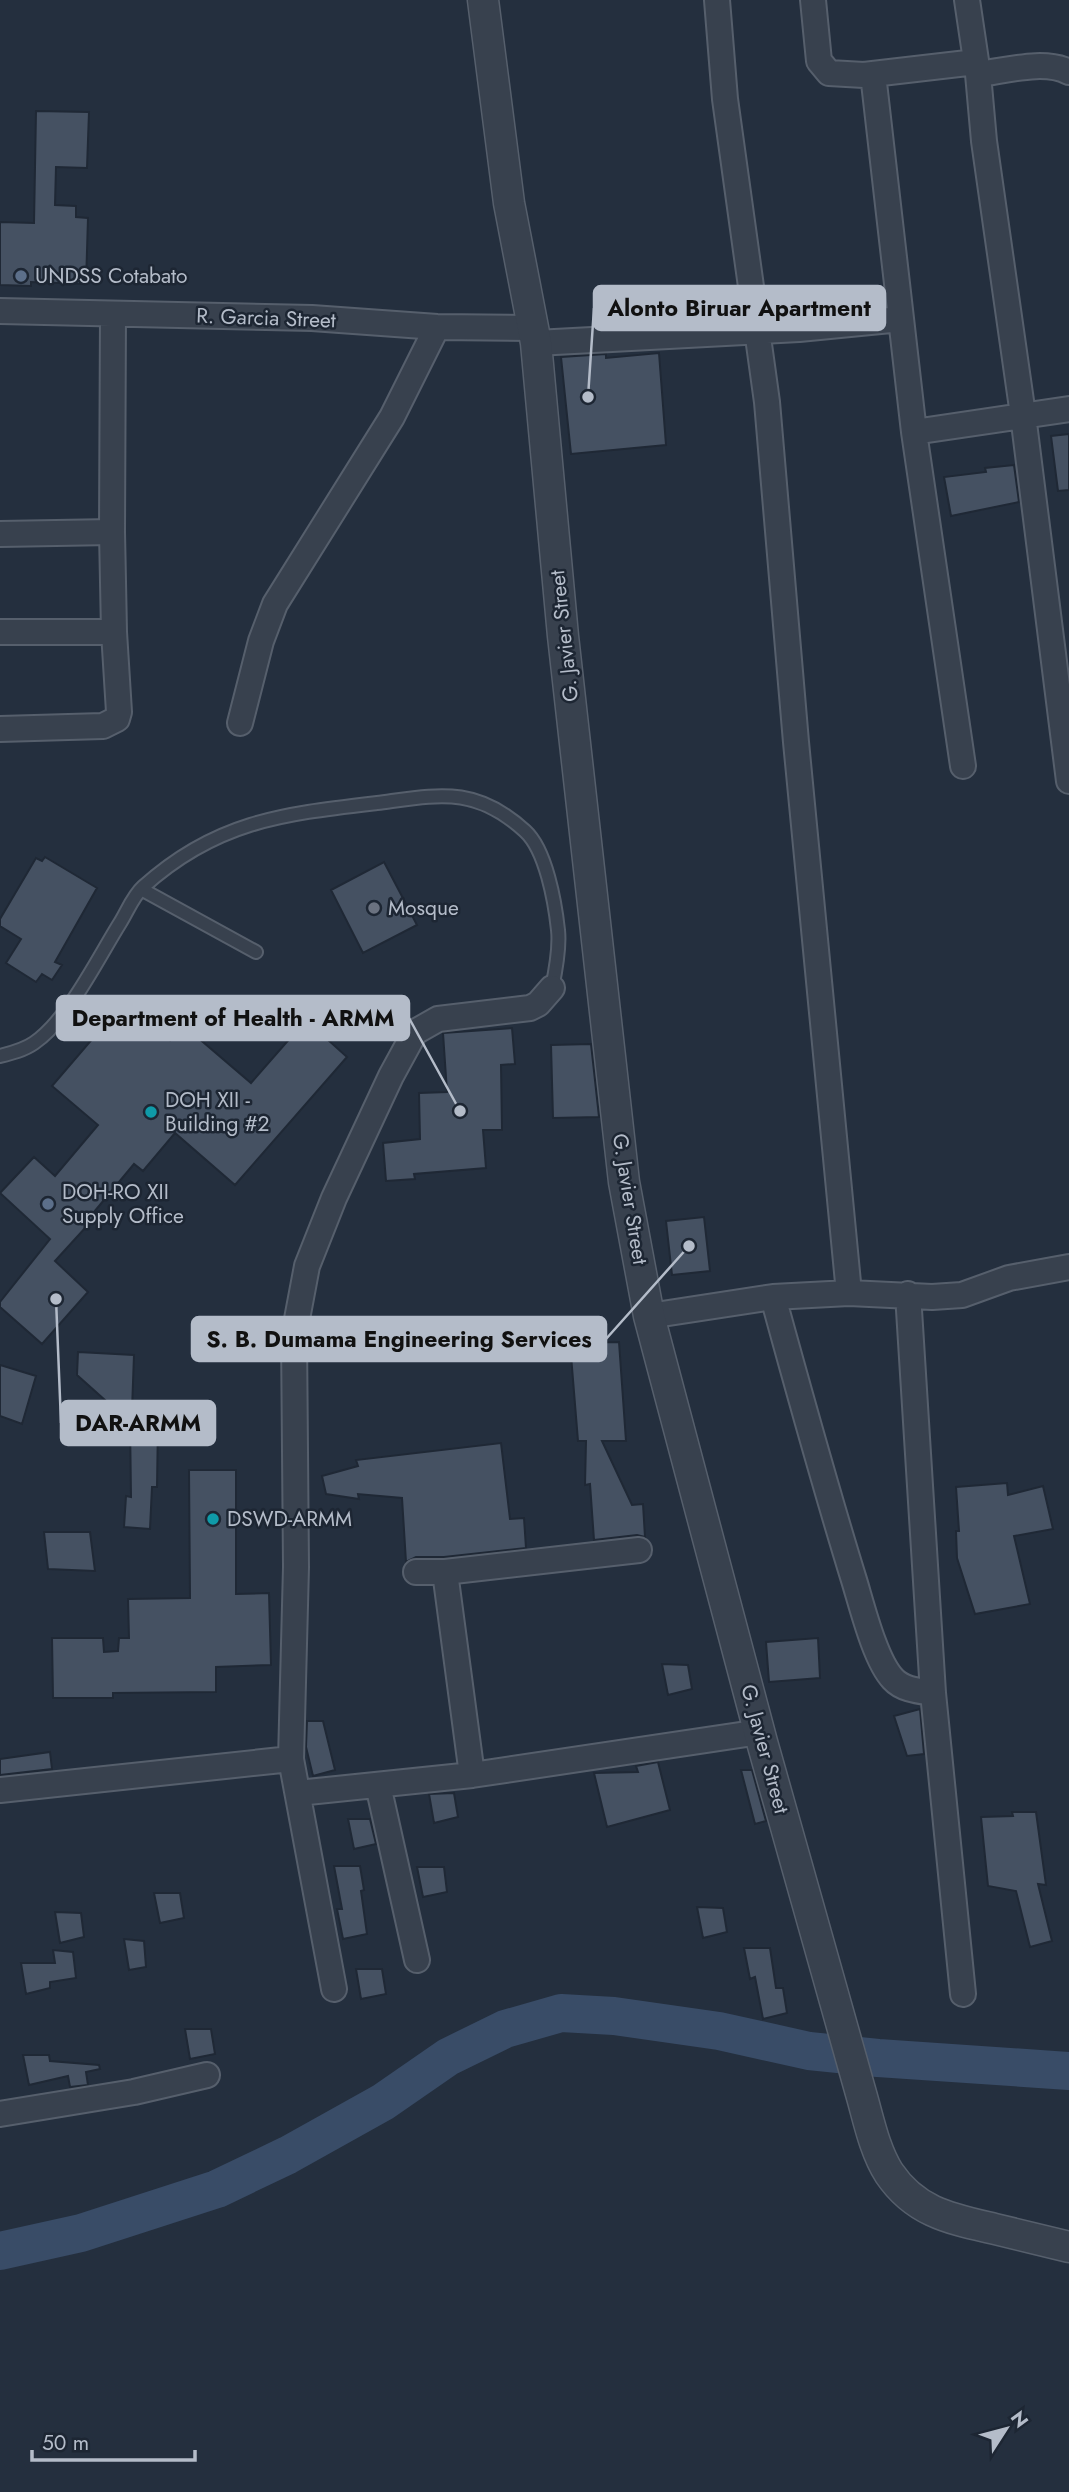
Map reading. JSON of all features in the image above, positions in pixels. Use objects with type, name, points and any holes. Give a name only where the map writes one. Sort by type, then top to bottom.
[{"type":"street","name":"G. Javier Street","points":[[483,0],[509,203],[534,335],[563,636],[624,1182],[649,1316],[760,1732],[862,2097],[875,2141],[888,2172],[902,2189],[923,2207],[951,2220],[1069,2247]]},
{"type":"street","points":[[717,0],[725,99],[767,402],[796,742],[849,1293]]},
{"type":"street","points":[[813,0],[819,61],[829,73],[873,74],[1037,67],[1061,68],[1069,72]]},
{"type":"street","points":[[967,0],[1069,781]]},
{"type":"street","points":[[873,74],[914,432],[963,766]]},
{"type":"street","name":"R. Garcia Street","points":[[0,311],[312,318],[534,335],[756,331],[901,319]]},
{"type":"street","points":[[0,729],[85,728],[103,726],[117,719],[119,697],[114,632],[112,533],[113,314]]},
{"type":"street","points":[[240,723],[261,641],[275,604],[392,417],[437,327]]},
{"type":"street","points":[[914,432],[1069,409]]},
{"type":"street","points":[[0,534],[112,533]]},
{"type":"street","points":[[0,632],[114,632]]},
{"type":"street","points":[[334,1989],[291,1759],[296,1567],[294,1335],[307,1266],[340,1186],[391,1076],[415,1032],[438,1019],[530,1008],[538,1004],[552,988]]},
{"type":"street","points":[[649,1316],[773,1297],[849,1293],[932,1297],[962,1295],[1009,1278],[1069,1268]]},
{"type":"street","points":[[908,1294],[933,1693],[964,1994]]},
{"type":"street","points":[[773,1297],[828,1495],[870,1632],[882,1662],[894,1680],[911,1689],[933,1693]]},
{"type":"street","points":[[416,1572],[445,1572],[639,1550]]},
{"type":"street","points":[[445,1572],[472,1775]]},
{"type":"street","points":[[298,1793],[472,1775],[760,1732]]},
{"type":"street","points":[[0,1790],[291,1759]]},
{"type":"street","points":[[378,1785],[417,1960]]},
{"type":"street","points":[[0,2114],[134,2092],[207,2076]]},
{"type":"lane","points":[[0,1056],[23,1050],[36,1042],[68,1007],[141,889],[196,847],[249,824],[281,816],[435,795],[465,796],[497,810],[532,837],[542,859],[558,932],[552,988]]},
{"type":"lane","points":[[141,889],[256,952]]},
{"type":"building","points":[[36,111],[89,112],[87,168],[56,167],[55,205],[76,206],[76,217],[88,218],[86,284],[31,282],[31,286],[0,285],[0,222],[34,223]]},
{"type":"building","points":[[659,353],[666,445],[571,454],[561,357],[606,354],[606,358]]},
{"type":"building","points":[[1069,434],[1069,490],[1058,491],[1051,436]]},
{"type":"building","points":[[1014,465],[1019,502],[951,516],[944,477],[986,472],[985,468]]},
{"type":"building","points":[[45,857],[97,888],[55,962],[62,965],[52,980],[42,974],[36,982],[6,963],[21,939],[0,926],[0,919],[36,858],[42,861]]},
{"type":"building","name":"Mosque","points":[[384,862],[417,925],[363,953],[331,890]]},
{"type":"building","points":[[124,1002],[170,1040],[183,1025],[251,1083],[306,1020],[347,1057],[235,1185],[175,1133],[143,1171],[134,1164],[94,1212],[97,1215],[55,1261],[88,1292],[42,1344],[0,1307],[0,1302],[50,1239],[0,1193],[34,1157],[55,1176],[98,1125],[52,1086]]},
{"type":"building","points":[[512,1028],[515,1064],[501,1065],[502,1130],[483,1130],[486,1168],[414,1174],[415,1179],[386,1181],[383,1143],[420,1139],[419,1093],[447,1092],[443,1033]]},
{"type":"building","points":[[591,1044],[599,1117],[553,1118],[551,1045]]},
{"type":"building","points":[[704,1217],[710,1271],[672,1275],[666,1221]]},
{"type":"building","points":[[619,1342],[626,1441],[602,1441],[632,1505],[643,1504],[645,1537],[637,1535],[594,1540],[590,1484],[585,1485],[586,1441],[578,1441],[570,1343]]},
{"type":"building","points":[[78,1352],[134,1355],[132,1410],[115,1409],[77,1375]]},
{"type":"building","points":[[0,1365],[36,1376],[22,1424],[0,1416]]},
{"type":"building","points":[[130,1422],[158,1423],[157,1487],[152,1487],[150,1529],[124,1527],[126,1496],[131,1497]]},
{"type":"building","points":[[501,1443],[510,1519],[524,1518],[526,1548],[444,1557],[416,1557],[406,1562],[402,1498],[358,1494],[359,1499],[326,1494],[322,1476],[358,1466],[356,1460]]},
{"type":"building","points":[[189,1470],[236,1470],[236,1594],[269,1593],[271,1665],[216,1667],[216,1692],[113,1693],[113,1698],[53,1698],[52,1638],[103,1638],[104,1652],[118,1651],[119,1638],[129,1638],[128,1599],[190,1598]]},
{"type":"building","points":[[1007,1483],[1008,1495],[1043,1486],[1053,1529],[1014,1536],[1030,1604],[975,1614],[957,1558],[956,1531],[959,1531],[956,1487]]},
{"type":"building","points":[[44,1532],[90,1532],[95,1571],[48,1569]]},
{"type":"building","points":[[818,1638],[820,1678],[769,1682],[766,1642]]},
{"type":"building","points":[[662,1664],[688,1665],[692,1689],[668,1695]]},
{"type":"building","points":[[920,1709],[924,1754],[907,1756],[894,1716]]},
{"type":"building","points":[[307,1721],[323,1721],[335,1770],[313,1776],[306,1747]]},
{"type":"building","points":[[50,1752],[52,1769],[0,1775],[0,1759]]},
{"type":"building","points":[[658,1762],[670,1810],[607,1827],[594,1773],[638,1772],[636,1766]]},
{"type":"building","points":[[741,1770],[752,1770],[766,1821],[755,1824]]},
{"type":"building","points":[[454,1793],[458,1817],[434,1823],[429,1794]]},
{"type":"building","points":[[1012,1812],[1036,1812],[1046,1885],[1038,1884],[1052,1941],[1030,1947],[1016,1891],[988,1886],[981,1817],[1013,1816]]},
{"type":"building","points":[[348,1819],[370,1819],[376,1844],[354,1849]]},
{"type":"building","points":[[334,1866],[360,1866],[367,1934],[343,1939],[337,1909],[342,1909]]},
{"type":"building","points":[[417,1867],[444,1867],[447,1892],[423,1897]]},
{"type":"building","points":[[154,1893],[180,1893],[184,1918],[160,1923]]},
{"type":"building","points":[[697,1907],[723,1908],[727,1932],[703,1938]]},
{"type":"building","points":[[55,1912],[81,1913],[84,1937],[60,1943]]},
{"type":"building","points":[[124,1939],[144,1941],[146,1967],[129,1970]]},
{"type":"building","points":[[744,1948],[770,1948],[776,1988],[783,1988],[787,2013],[763,2019],[755,1977],[750,1979]]},
{"type":"building","points":[[53,1950],[73,1952],[76,1978],[50,1982],[50,1988],[26,1994],[21,1963],[55,1963]]},
{"type":"building","points":[[356,1969],[382,1969],[386,1994],[361,1999]]},
{"type":"building","points":[[185,2029],[211,2029],[215,2054],[190,2059]]},
{"type":"building","points":[[23,2055],[49,2055],[50,2061],[99,2065],[100,2069],[86,2072],[88,2085],[70,2087],[68,2076],[29,2085]]},
{"type":"waterway","points":[[0,2251],[81,2233],[217,2189],[288,2155],[383,2102],[448,2057],[505,2029],[561,2013],[614,2016],[719,2031],[809,2051],[1069,2071]]},
{"type":"place","name":"UNDSS Cotabato","points":[[21,276]]},
{"type":"place","name":"Alonto Biruar Apartment","points":[[588,397]]},
{"type":"place","name":"Mosque","points":[[374,908]]},
{"type":"place","name":"Department of Health - ARMM","points":[[460,1111]]},
{"type":"place","name":"DOH XII - Building #2","points":[[151,1112]]},
{"type":"place","name":"DOH-RO XII Supply Office","points":[[48,1204]]},
{"type":"place","name":"S. B. Dumama Engineering Services","points":[[689,1246]]},
{"type":"place","name":"DAR-ARMM","points":[[56,1299]]},
{"type":"place","name":"DSWD-ARMM","points":[[213,1519]]}]
